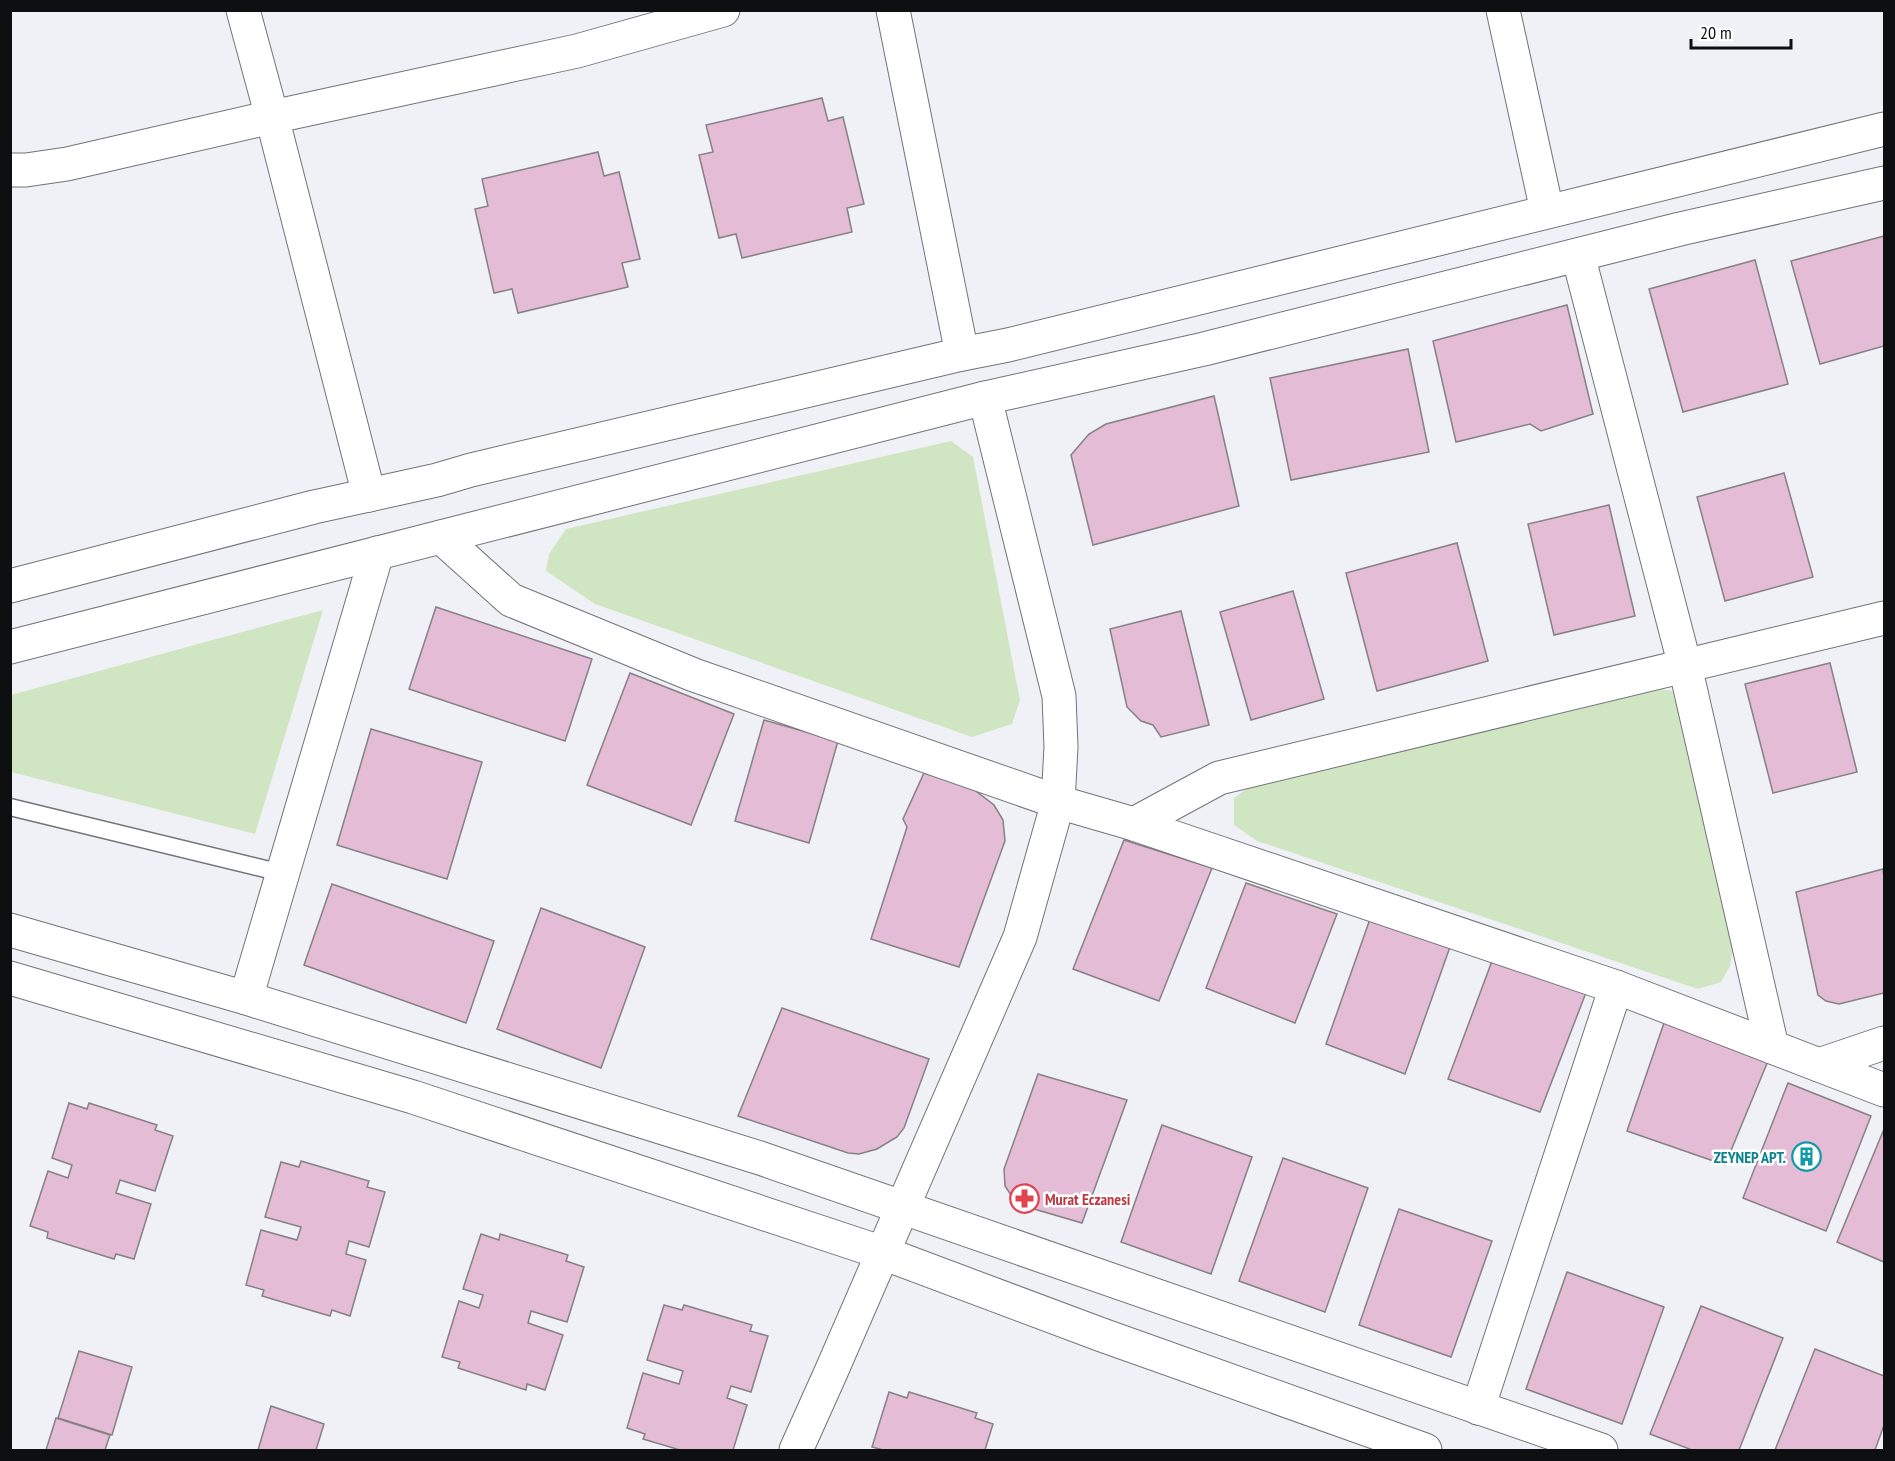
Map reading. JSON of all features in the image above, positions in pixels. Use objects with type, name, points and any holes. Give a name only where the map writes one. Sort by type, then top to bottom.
[{"type":"street","points":[[243,10],[369,495]]},
{"type":"street","points":[[10,170],[67,164],[577,51],[723,10]]},
{"type":"street","points":[[893,10],[947,358],[942,410]]},
{"type":"street","points":[[1503,10],[1546,212]]},
{"type":"street","points":[[10,586],[314,507],[998,347],[1884,129]]},
{"type":"street","points":[[10,647],[998,395],[1204,349],[1680,229],[1884,183]]},
{"type":"street","points":[[1578,255],[1685,666],[1772,1047]]},
{"type":"street","points":[[796,1450],[1020,937],[1058,802],[1061,747],[1059,696],[998,395],[998,347]]},
{"type":"street","points":[[441,537],[511,600],[694,675],[1058,802],[1134,824],[1616,987],[1884,1090]]},
{"type":"street","points":[[246,998],[377,553]]},
{"type":"street","points":[[1134,824],[1219,778],[1884,618]]},
{"type":"street","points":[[10,930],[246,998],[760,1158],[1601,1450]]},
{"type":"street","points":[[10,978],[413,1097],[883,1253],[1113,1339],[1425,1450]]},
{"type":"street","points":[[1478,1408],[1616,987]]},
{"type":"street","points":[[1819,1065],[1884,1043]]},
{"type":"lane","points":[[10,807],[282,873]]},
{"type":"green space","points":[[951,441],[973,457],[1020,700],[1012,724],[972,737],[595,604],[546,571],[549,554],[566,529]]},
{"type":"green space","points":[[323,610],[255,834],[11,772],[11,695]]},
{"type":"green space","points":[[1644,686],[1672,691],[1679,712],[1733,948],[1730,966],[1721,982],[1698,989],[1257,841],[1234,825],[1234,798],[1248,788]]},
{"type":"building","points":[[822,98],[828,121],[843,117],[864,204],[847,208],[852,232],[742,258],[736,234],[719,238],[699,155],[713,152],[706,125]]},
{"type":"building","points":[[598,152],[604,176],[619,172],[640,259],[622,263],[628,287],[518,313],[512,289],[494,293],[475,209],[488,206],[482,179]]},
{"type":"building","points":[[1884,236],[1884,346],[1820,364],[1791,261]]},
{"type":"building","points":[[1755,260],[1788,384],[1683,412],[1649,289]]},
{"type":"building","points":[[1567,305],[1593,414],[1541,431],[1530,424],[1456,442],[1433,341]]},
{"type":"building","points":[[1408,349],[1429,452],[1291,480],[1270,378]]},
{"type":"building","points":[[1214,396],[1239,506],[1093,545],[1071,455],[1089,434],[1106,424]]},
{"type":"building","points":[[1784,473],[1813,577],[1725,601],[1697,497]]},
{"type":"building","points":[[1609,505],[1635,616],[1554,635],[1528,524]]},
{"type":"building","points":[[1457,543],[1488,661],[1377,691],[1346,573]]},
{"type":"building","points":[[1293,591],[1324,699],[1251,720],[1220,612]]},
{"type":"building","points":[[436,607],[592,659],[565,741],[409,689]]},
{"type":"building","points":[[1181,611],[1209,725],[1161,737],[1153,725],[1141,721],[1127,707],[1110,629]]},
{"type":"building","points":[[1830,663],[1857,772],[1773,793],[1745,684]]},
{"type":"building","points":[[630,673],[734,714],[691,825],[587,785]]},
{"type":"building","points":[[764,720],[838,741],[809,843],[735,821]]},
{"type":"building","points":[[371,729],[482,762],[447,879],[337,845]]},
{"type":"building","points":[[924,773],[968,785],[994,805],[1003,820],[1005,841],[959,967],[871,939],[907,827],[903,819]]},
{"type":"building","points":[[1124,840],[1212,868],[1159,1001],[1073,969]]},
{"type":"building","points":[[1883,869],[1884,993],[1839,1004],[1826,1001],[1818,995],[1796,892]]},
{"type":"building","points":[[1246,883],[1337,914],[1295,1023],[1206,988]]},
{"type":"building","points":[[332,884],[494,941],[466,1023],[304,965]]},
{"type":"building","points":[[541,908],[645,947],[601,1068],[497,1029]]},
{"type":"building","points":[[1370,919],[1450,947],[1405,1074],[1326,1044]]},
{"type":"building","points":[[1492,961],[1587,990],[1540,1112],[1448,1079]]},
{"type":"building","points":[[782,1008],[929,1059],[904,1128],[897,1137],[877,1149],[859,1154],[848,1153],[738,1116]]},
{"type":"building","points":[[1666,1017],[1768,1061],[1725,1165],[1627,1131]]},
{"type":"building","points":[[1038,1074],[1127,1100],[1082,1223],[1017,1204],[1005,1186],[1004,1169]]},
{"type":"building","name":"ZEYNEP APT.","points":[[1788,1083],[1871,1116],[1826,1231],[1743,1198]]},
{"type":"building","points":[[69,1103],[87,1109],[89,1103],[157,1125],[155,1130],[173,1136],[155,1191],[120,1180],[116,1193],[151,1204],[134,1259],[116,1254],[114,1259],[47,1238],[48,1232],[30,1226],[48,1171],[68,1178],[72,1165],[52,1158]]},
{"type":"building","points":[[1162,1125],[1252,1157],[1211,1274],[1121,1242]]},
{"type":"building","points":[[1884,1129],[1884,1262],[1837,1242]]},
{"type":"building","points":[[1283,1158],[1368,1188],[1325,1312],[1239,1281]]},
{"type":"building","points":[[301,1161],[369,1181],[367,1187],[385,1192],[369,1247],[349,1241],[346,1254],[366,1260],[350,1316],[332,1310],[330,1316],[262,1296],[264,1290],[246,1285],[261,1230],[297,1240],[301,1227],[265,1217],[281,1162],[299,1167]]},
{"type":"building","points":[[1399,1209],[1492,1241],[1451,1357],[1359,1325]]},
{"type":"building","points":[[481,1234],[499,1240],[500,1234],[568,1255],[566,1261],[584,1267],[567,1322],[531,1311],[528,1323],[563,1335],[545,1390],[527,1384],[526,1390],[458,1368],[460,1362],[442,1357],[459,1301],[479,1308],[483,1295],[463,1289]]},
{"type":"building","points":[[1567,1272],[1664,1307],[1622,1424],[1526,1389]]},
{"type":"building","points":[[664,1305],[682,1310],[684,1305],[752,1325],[750,1331],[768,1336],[751,1392],[731,1386],[727,1398],[747,1405],[733,1450],[680,1450],[643,1439],[645,1434],[627,1428],[643,1373],[679,1384],[683,1371],[647,1360]]},
{"type":"building","points":[[1701,1306],[1783,1338],[1739,1450],[1692,1450],[1650,1434]]},
{"type":"building","points":[[1815,1349],[1884,1376],[1884,1425],[1875,1450],[1775,1450]]},
{"type":"building","points":[[79,1351],[132,1367],[112,1435],[58,1418]]},
{"type":"building","points":[[889,1392],[907,1398],[909,1392],[977,1413],[975,1418],[993,1424],[985,1450],[883,1450],[872,1447]]},
{"type":"building","points":[[271,1406],[324,1424],[316,1450],[258,1450]]},
{"type":"building","points":[[56,1418],[110,1435],[105,1450],[46,1450]]},
{"type":"place","name":"ZEYNEP APT.","points":[[1807,1157]]},
{"type":"place","name":"Murat Eczanesi","points":[[1024,1199]]}]
